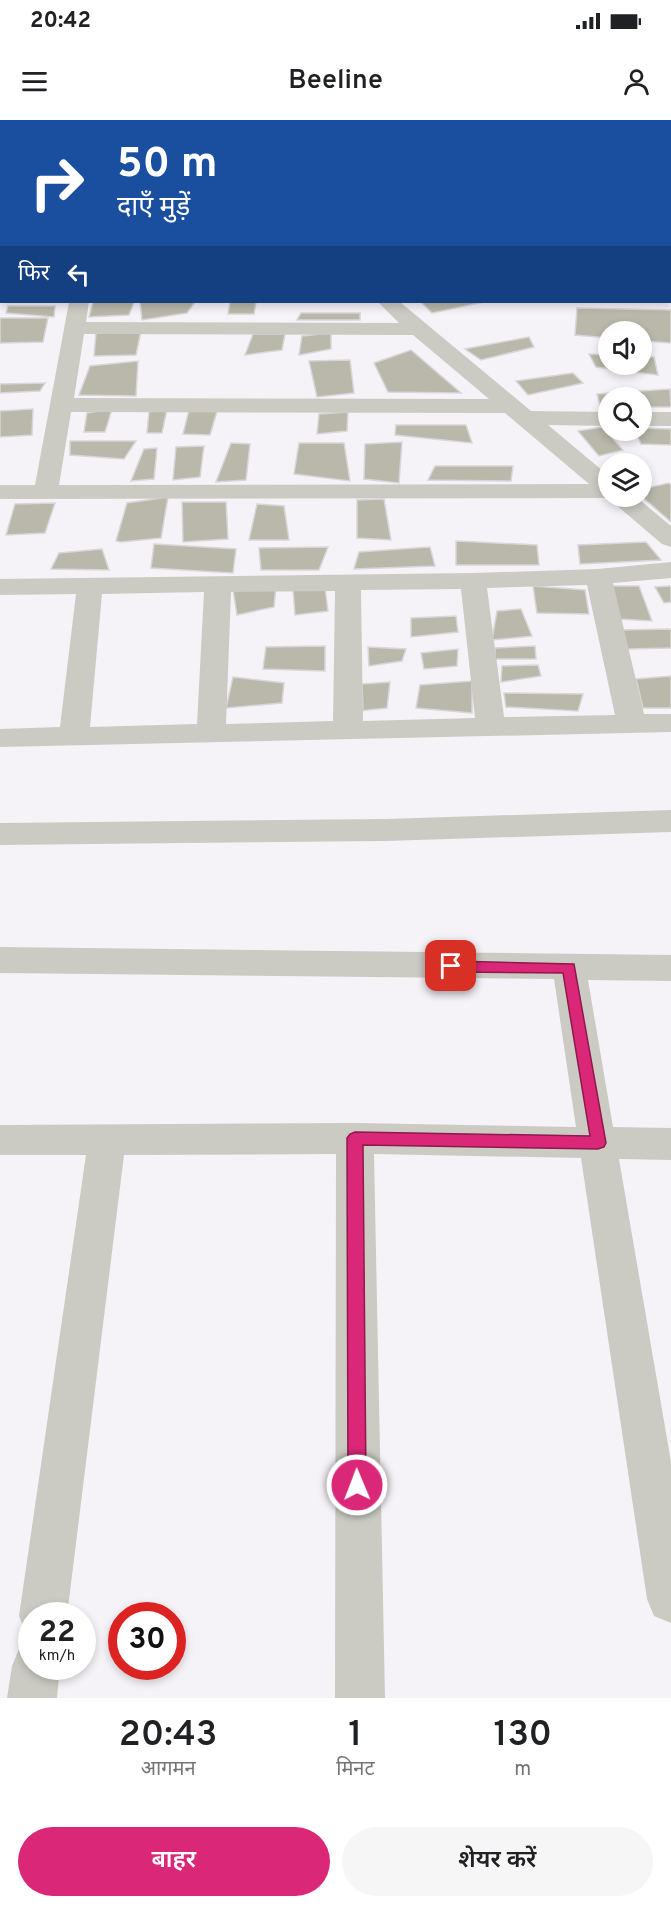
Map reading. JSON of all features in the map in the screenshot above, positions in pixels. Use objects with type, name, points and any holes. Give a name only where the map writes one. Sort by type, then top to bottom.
[{"type":"street","points":[[46,492],[79,303]]},
{"type":"street","points":[[389,303],[598,480]]},
{"type":"street","points":[[75,328],[418,329]]},
{"type":"street","points":[[61,405],[517,412],[598,418]]},
{"type":"street","points":[[652,419],[671,419]]},
{"type":"street","points":[[0,492],[598,489]]},
{"type":"street","points":[[632,507],[671,539]]},
{"type":"street","points":[[0,587],[473,581],[598,577],[671,570]]},
{"type":"street","points":[[598,577],[632,724]]},
{"type":"street","points":[[473,581],[491,726]]},
{"type":"street","points":[[348,582],[348,731]]},
{"type":"street","points":[[211,732],[218,584]]},
{"type":"street","points":[[74,735],[90,585]]},
{"type":"street","points":[[0,738],[671,723]]},
{"type":"street","points":[[0,834],[386,830],[671,821]]},
{"type":"street","points":[[0,960],[671,968]]},
{"type":"street","points":[[569,968],[671,1599]]},
{"type":"street","points":[[45,1602],[107,1138]]},
{"type":"street","points":[[355,1138],[360,1698]]},
{"type":"street","points":[[0,1140],[355,1138],[671,1144]]},
{"type":"street","points":[[32,1698],[34,1680]]},
{"type":"building","points":[[93,303],[134,303],[129,315],[89,317]]},
{"type":"building","points":[[140,303],[194,303],[187,313],[142,320]]},
{"type":"building","points":[[230,303],[256,303],[254,314],[228,314]]},
{"type":"building","points":[[422,303],[479,303],[432,313]]},
{"type":"building","points":[[8,306],[55,306],[54,317],[6,313]]},
{"type":"building","points":[[577,308],[671,310],[671,343],[652,342],[652,321],[598,321],[598,337],[575,335]]},
{"type":"building","points":[[301,313],[360,313],[360,320],[297,320]]},
{"type":"building","points":[[0,318],[48,318],[43,342],[0,343]]},
{"type":"building","points":[[141,331],[136,355],[94,356],[96,333]]},
{"type":"building","points":[[331,333],[331,349],[299,355],[302,336]]},
{"type":"building","points":[[253,334],[285,334],[282,350],[245,355]]},
{"type":"building","points":[[529,337],[534,347],[481,360],[465,349]]},
{"type":"building","points":[[411,350],[461,393],[388,392],[374,363]]},
{"type":"building","points":[[589,354],[598,354],[598,367]]},
{"type":"building","points":[[652,357],[654,357],[658,375],[652,374]]},
{"type":"building","points":[[350,360],[354,393],[317,397],[309,361]]},
{"type":"building","points":[[138,361],[136,396],[79,395],[90,366]]},
{"type":"building","points":[[573,373],[583,383],[528,395],[516,381]]},
{"type":"building","points":[[45,383],[40,391],[0,393],[0,384]]},
{"type":"building","points":[[670,389],[671,407],[652,407],[652,390]]},
{"type":"building","points":[[218,408],[210,435],[183,434],[189,410]]},
{"type":"building","points":[[33,409],[32,435],[0,437],[0,411]]},
{"type":"building","points":[[112,409],[105,432],[84,432],[87,413]]},
{"type":"building","points":[[167,409],[162,433],[147,433],[149,412]]},
{"type":"building","points":[[348,412],[347,431],[317,434],[319,414]]},
{"type":"building","points":[[396,425],[466,425],[472,443],[395,435]]},
{"type":"building","points":[[598,428],[598,441],[615,441],[623,450],[598,455],[578,431]]},
{"type":"building","points":[[652,428],[671,429],[671,445],[641,444],[640,441],[652,441]]},
{"type":"building","points":[[70,441],[136,441],[124,459],[70,455]]},
{"type":"building","points":[[402,442],[399,483],[364,479],[365,444]]},
{"type":"building","points":[[231,443],[250,444],[246,480],[216,482]]},
{"type":"building","points":[[299,443],[344,443],[350,481],[294,474]]},
{"type":"building","points":[[204,446],[200,477],[173,480],[176,447]]},
{"type":"building","points":[[157,448],[154,479],[131,481],[144,449]]},
{"type":"building","points":[[435,466],[513,466],[511,481],[428,480]]},
{"type":"building","points":[[669,483],[671,485],[671,522],[652,506],[652,487]]},
{"type":"building","points":[[168,497],[161,538],[116,541],[127,503]]},
{"type":"building","points":[[384,499],[391,540],[357,538],[357,500]]},
{"type":"building","points":[[182,502],[226,502],[228,539],[183,542]]},
{"type":"building","points":[[55,503],[45,533],[6,535],[15,504]]},
{"type":"building","points":[[257,504],[284,506],[289,540],[249,540]]},
{"type":"building","points":[[456,541],[537,545],[539,565],[456,565]]},
{"type":"building","points":[[646,542],[661,560],[580,564],[578,545]]},
{"type":"building","points":[[154,544],[236,549],[233,573],[151,568]]},
{"type":"building","points":[[328,547],[319,570],[261,570],[259,548]]},
{"type":"building","points":[[430,547],[435,566],[354,569],[359,552]]},
{"type":"building","points":[[102,549],[109,570],[51,569],[59,553]]},
{"type":"building","points":[[276,586],[274,607],[237,615],[233,589]]},
{"type":"building","points":[[533,586],[585,590],[589,614],[537,613]]},
{"type":"building","points":[[611,586],[639,586],[652,621],[620,619]]},
{"type":"building","points":[[671,586],[671,602],[664,603],[655,587]]},
{"type":"building","points":[[325,588],[328,611],[295,615],[293,589]]},
{"type":"building","points":[[521,609],[532,636],[492,640],[497,611]]},
{"type":"building","points":[[456,616],[458,632],[411,637],[411,618]]},
{"type":"building","points":[[671,629],[671,648],[628,649],[619,630]]},
{"type":"building","points":[[325,646],[325,671],[263,669],[266,647]]},
{"type":"building","points":[[535,646],[536,659],[495,659],[495,648]]},
{"type":"building","points":[[368,647],[406,649],[402,661],[369,666]]},
{"type":"building","points":[[458,649],[457,666],[424,669],[421,653]]},
{"type":"building","points":[[538,665],[541,676],[501,682],[502,666]]},
{"type":"building","points":[[671,676],[671,708],[643,708],[636,679]]},
{"type":"building","points":[[233,677],[284,683],[282,703],[226,708]]},
{"type":"building","points":[[472,681],[472,713],[416,708],[420,685]]},
{"type":"building","points":[[390,682],[387,708],[358,711],[363,708],[362,684]]},
{"type":"building","points":[[504,693],[583,694],[578,711],[506,707]]},
{"type":"route","points":[[357,1485],[355,1138],[598,1143],[569,968],[451,966]]}]
